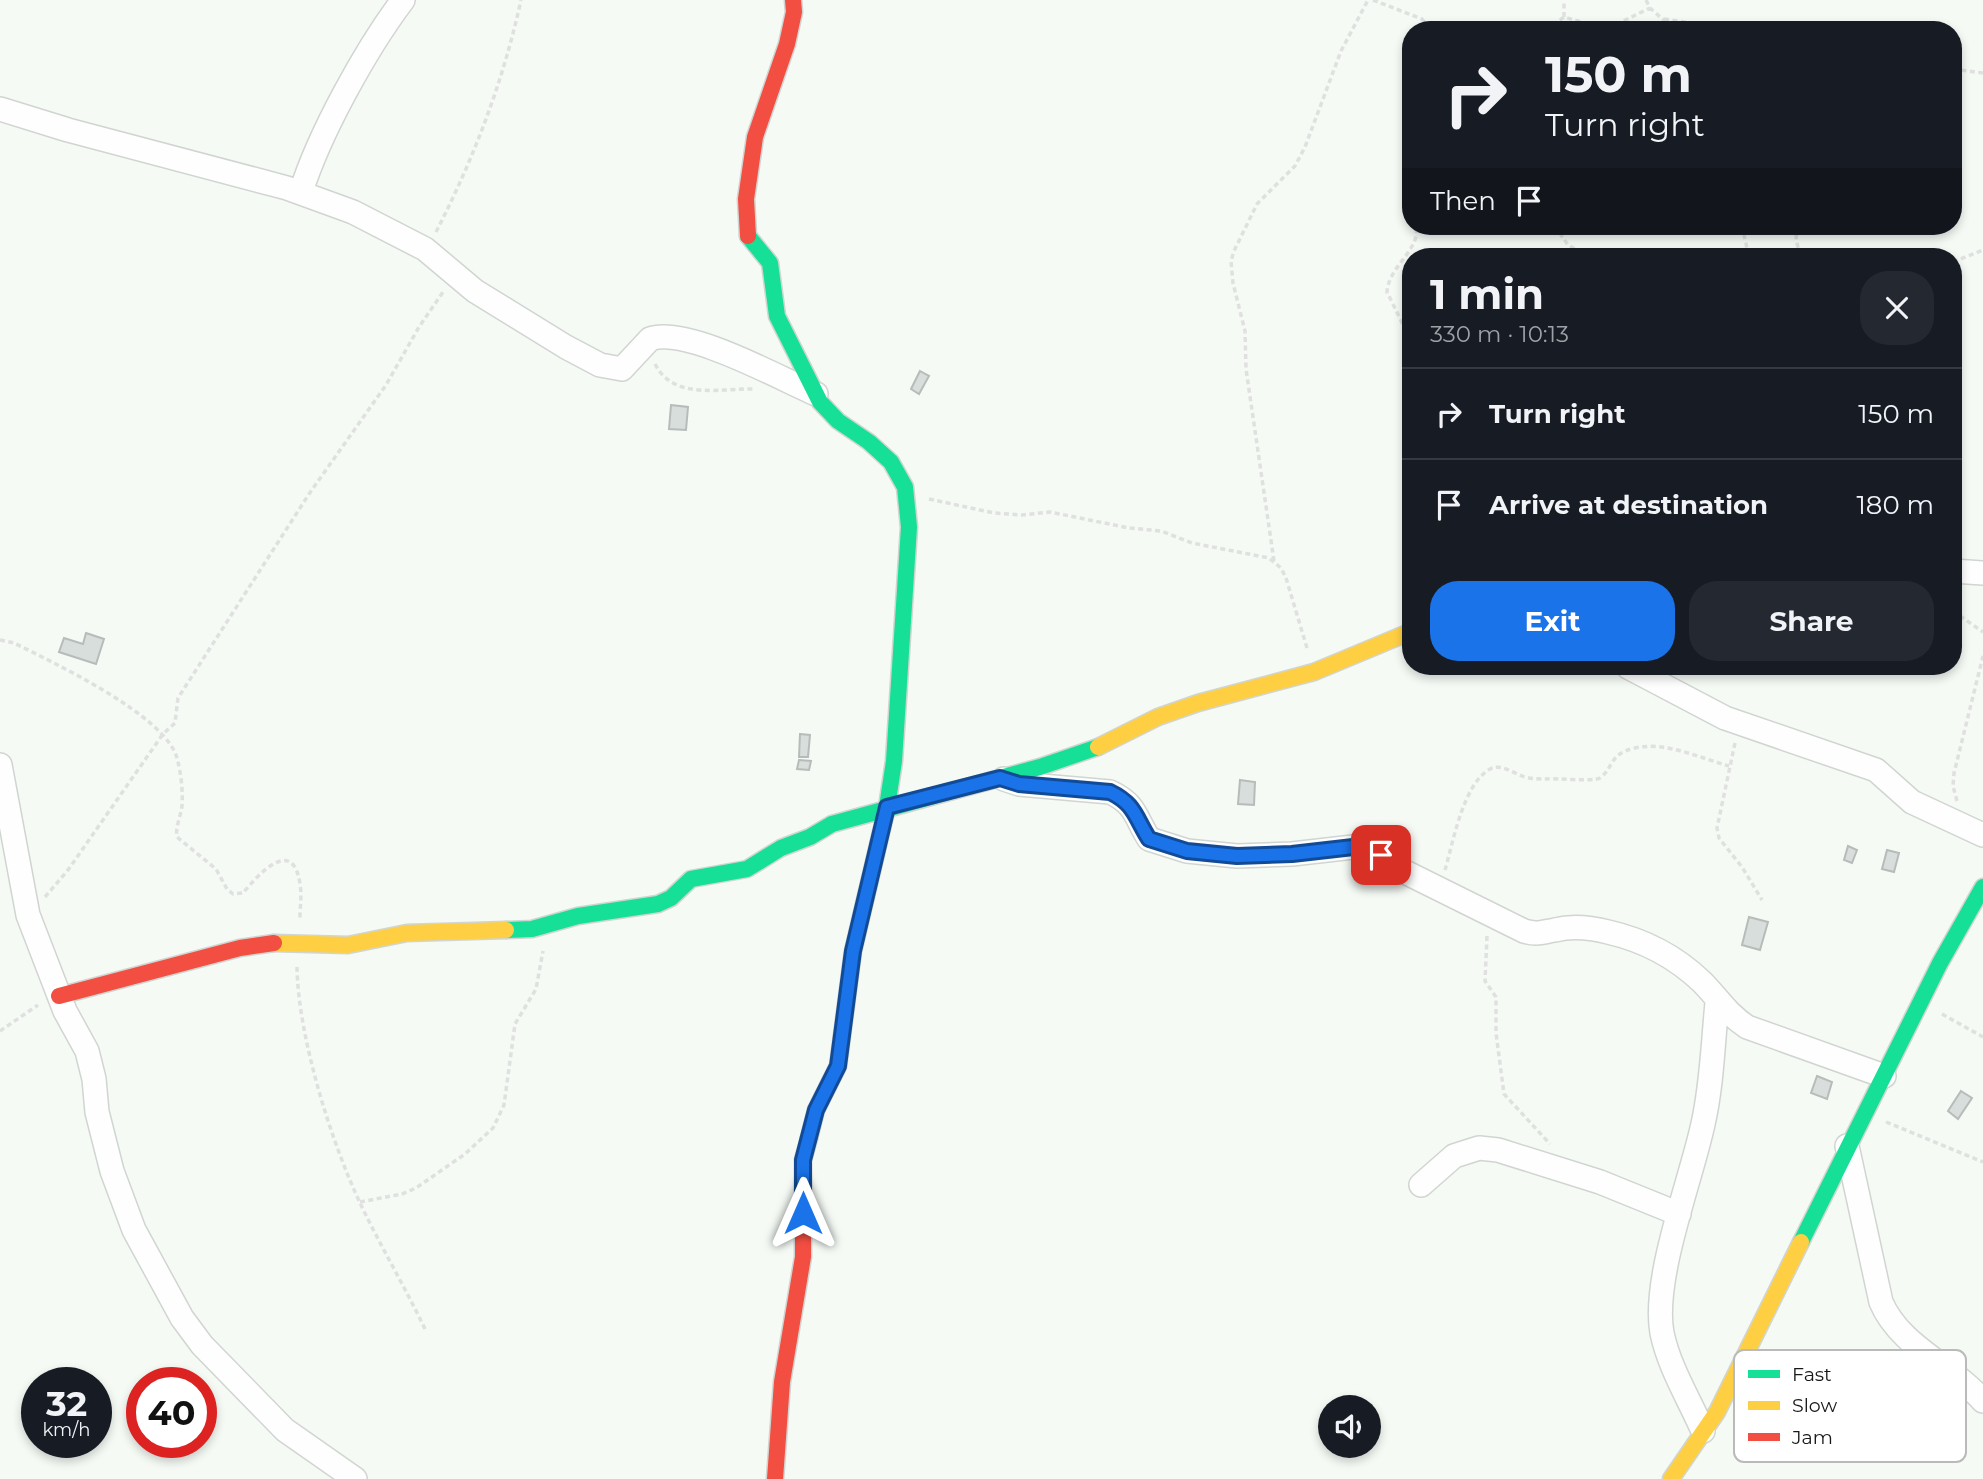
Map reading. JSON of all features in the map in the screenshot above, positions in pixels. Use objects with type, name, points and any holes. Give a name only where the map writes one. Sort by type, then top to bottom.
[{"type":"street","points":[[301,192],[343,100],[368,53],[403,0]]},
{"type":"street","points":[[775,1479],[782,1382],[803,1257],[803,1160],[816,1110],[838,1066],[853,951],[887,807],[894,761],[909,527],[905,488],[891,462],[869,442],[838,421],[816,394],[773,305],[772,267],[768,257],[747,233],[745,226],[757,129],[786,44],[794,10],[793,0]]},
{"type":"street","points":[[0,109],[68,130],[301,192],[353,212],[425,249],[455,276],[566,347],[600,365],[622,369],[650,339],[664,336],[696,342],[816,394]]},
{"type":"street","points":[[1962,572],[1983,573]]},
{"type":"street","points":[[59,996],[240,948],[279,942],[348,945],[407,933],[532,929],[578,916],[658,904],[671,898],[691,879],[747,869],[781,848],[810,837],[832,824],[1000,778],[1101,746],[1158,717],[1314,672],[1402,635]]},
{"type":"street","points":[[1643,675],[1746,727],[1876,771],[1912,802],[1977,832]]},
{"type":"street","points":[[1,772],[28,915],[59,996],[87,1051],[94,1079],[97,1112],[112,1171],[130,1218],[182,1318],[226,1371],[285,1430],[355,1479]]},
{"type":"street","points":[[1000,778],[1019,784],[1110,792],[1133,807],[1149,839],[1187,851],[1257,856],[1362,846],[1440,889],[1537,935],[1555,929],[1597,930],[1667,954],[1703,983],[1717,1003],[1747,1027],[1884,1076]]},
{"type":"street","points":[[1750,1350],[1847,1146],[1983,887]]},
{"type":"street","points":[[1703,1431],[1684,1391],[1661,1324],[1665,1281],[1679,1214],[1704,1121],[1717,1003]]},
{"type":"street","points":[[1847,1146],[1881,1302],[1888,1319],[1922,1350]]},
{"type":"street","points":[[1421,1185],[1454,1156],[1479,1148],[1516,1154],[1679,1214]]},
{"type":"street","points":[[1671,1479],[1734,1379]]},
{"type":"street","points":[[1966,1383],[1983,1401]]},
{"type":"path","points":[[425,249],[468,167],[486,123],[509,57],[521,0]]},
{"type":"path","points":[[1314,672],[1286,578],[1274,561],[1246,369],[1245,331],[1233,283],[1231,261],[1257,204],[1294,166],[1306,147],[1341,51],[1371,0],[1424,21]]},
{"type":"path","points":[[1564,0],[1564,17]]},
{"type":"path","points":[[1646,0],[1650,8],[1664,19],[1678,21]]},
{"type":"path","points":[[1623,21],[1650,8]]},
{"type":"path","points":[[1554,21],[1564,17],[1578,21]]},
{"type":"path","points":[[1962,70],[1983,74]]},
{"type":"path","points":[[1561,235],[1573,248]]},
{"type":"path","points":[[1962,258],[1983,250]]},
{"type":"path","points":[[1402,258],[1392,271],[1387,292],[1402,323]]},
{"type":"path","points":[[28,915],[68,870],[163,734],[175,723],[178,698],[309,494],[379,395],[419,327],[455,276]]},
{"type":"path","points":[[645,343],[658,370],[672,384],[701,391],[764,389]]},
{"type":"path","points":[[905,488],[918,495],[968,509],[1003,514],[1063,514],[1129,528],[1161,531],[1192,543],[1274,561]]},
{"type":"path","points":[[1962,617],[1983,632]]},
{"type":"path","points":[[0,640],[14,643],[125,703],[163,734],[174,748],[181,777],[182,807],[176,830],[177,837],[216,869],[227,889],[233,894],[243,893],[265,867],[276,862],[290,863],[298,872],[301,886],[297,977],[310,1048],[332,1134],[360,1202],[425,1329]]},
{"type":"path","points":[[1977,832],[1954,795],[1953,786],[1970,701],[1983,656]]},
{"type":"path","points":[[1746,727],[1737,737],[1729,766],[1719,815],[1720,838],[1762,900]]},
{"type":"path","points":[[1440,889],[1464,804],[1487,770],[1501,767],[1529,778],[1595,780],[1604,773],[1612,760],[1622,752],[1636,747],[1683,751],[1729,766]]},
{"type":"path","points":[[1475,905],[1487,933],[1485,981],[1496,997],[1496,1033],[1504,1094],[1555,1149],[1567,1171]]},
{"type":"path","points":[[360,1202],[402,1195],[416,1188],[465,1154],[493,1128],[504,1105],[515,1024],[536,989],[538,963],[552,923]]},
{"type":"path","points":[[0,1031],[37,1006],[59,996]]},
{"type":"path","points":[[1921,1003],[1983,1037]]},
{"type":"path","points":[[1865,1113],[1983,1162]]},
{"type":"building","points":[[920,371],[929,376],[919,394],[911,389]]},
{"type":"building","points":[[671,405],[688,407],[686,430],[669,429]]},
{"type":"building","points":[[86,633],[104,639],[96,664],[59,652],[64,638],[83,644]]},
{"type":"building","points":[[800,734],[810,735],[808,757],[799,757]]},
{"type":"building","points":[[799,760],[811,761],[809,770],[797,769]]},
{"type":"building","points":[[1240,780],[1255,782],[1254,805],[1238,804]]},
{"type":"building","points":[[1848,846],[1857,850],[1852,863],[1844,860]]},
{"type":"building","points":[[1887,850],[1899,853],[1894,872],[1882,869]]},
{"type":"building","points":[[1749,917],[1768,922],[1760,950],[1742,945]]},
{"type":"building","points":[[1817,1076],[1832,1082],[1827,1099],[1811,1093]]},
{"type":"building","points":[[1961,1091],[1972,1098],[1958,1119],[1948,1111]]},
{"type":"traffic: fast","points":[[748,236],[770,263],[777,316],[820,402],[838,421],[869,442],[891,462],[905,487],[909,527],[894,761],[887,807],[853,951],[838,1066],[816,1110],[809,1138]]},
{"type":"traffic: fast","points":[[506,930],[532,929],[578,916],[658,904],[671,898],[691,879],[747,869],[781,848],[810,837],[832,824],[1040,767],[1098,747]]},
{"type":"traffic: fast","points":[[1801,1242],[1940,963],[1983,887]]},
{"type":"traffic: slow","points":[[1098,747],[1158,717],[1198,703],[1314,672],[1402,635]]},
{"type":"traffic: slow","points":[[274,943],[348,945],[407,933],[506,930]]},
{"type":"traffic: slow","points":[[1748,1350],[1801,1242]]},
{"type":"traffic: slow","points":[[1671,1479],[1717,1412],[1734,1378]]},
{"type":"traffic: jam","points":[[748,236],[746,199],[755,137],[787,44],[794,12],[793,0]]},
{"type":"traffic: jam","points":[[59,996],[240,948],[274,943]]},
{"type":"traffic: jam","points":[[775,1479],[782,1382],[803,1257],[803,1160],[809,1138]]},
{"type":"route","points":[[803,1213],[803,1160],[816,1110],[838,1066],[845,1029],[853,951],[887,807],[1000,778],[1019,784],[1110,792],[1133,807],[1139,824],[1149,839],[1187,851],[1257,856],[1362,846],[1381,855]]}]
